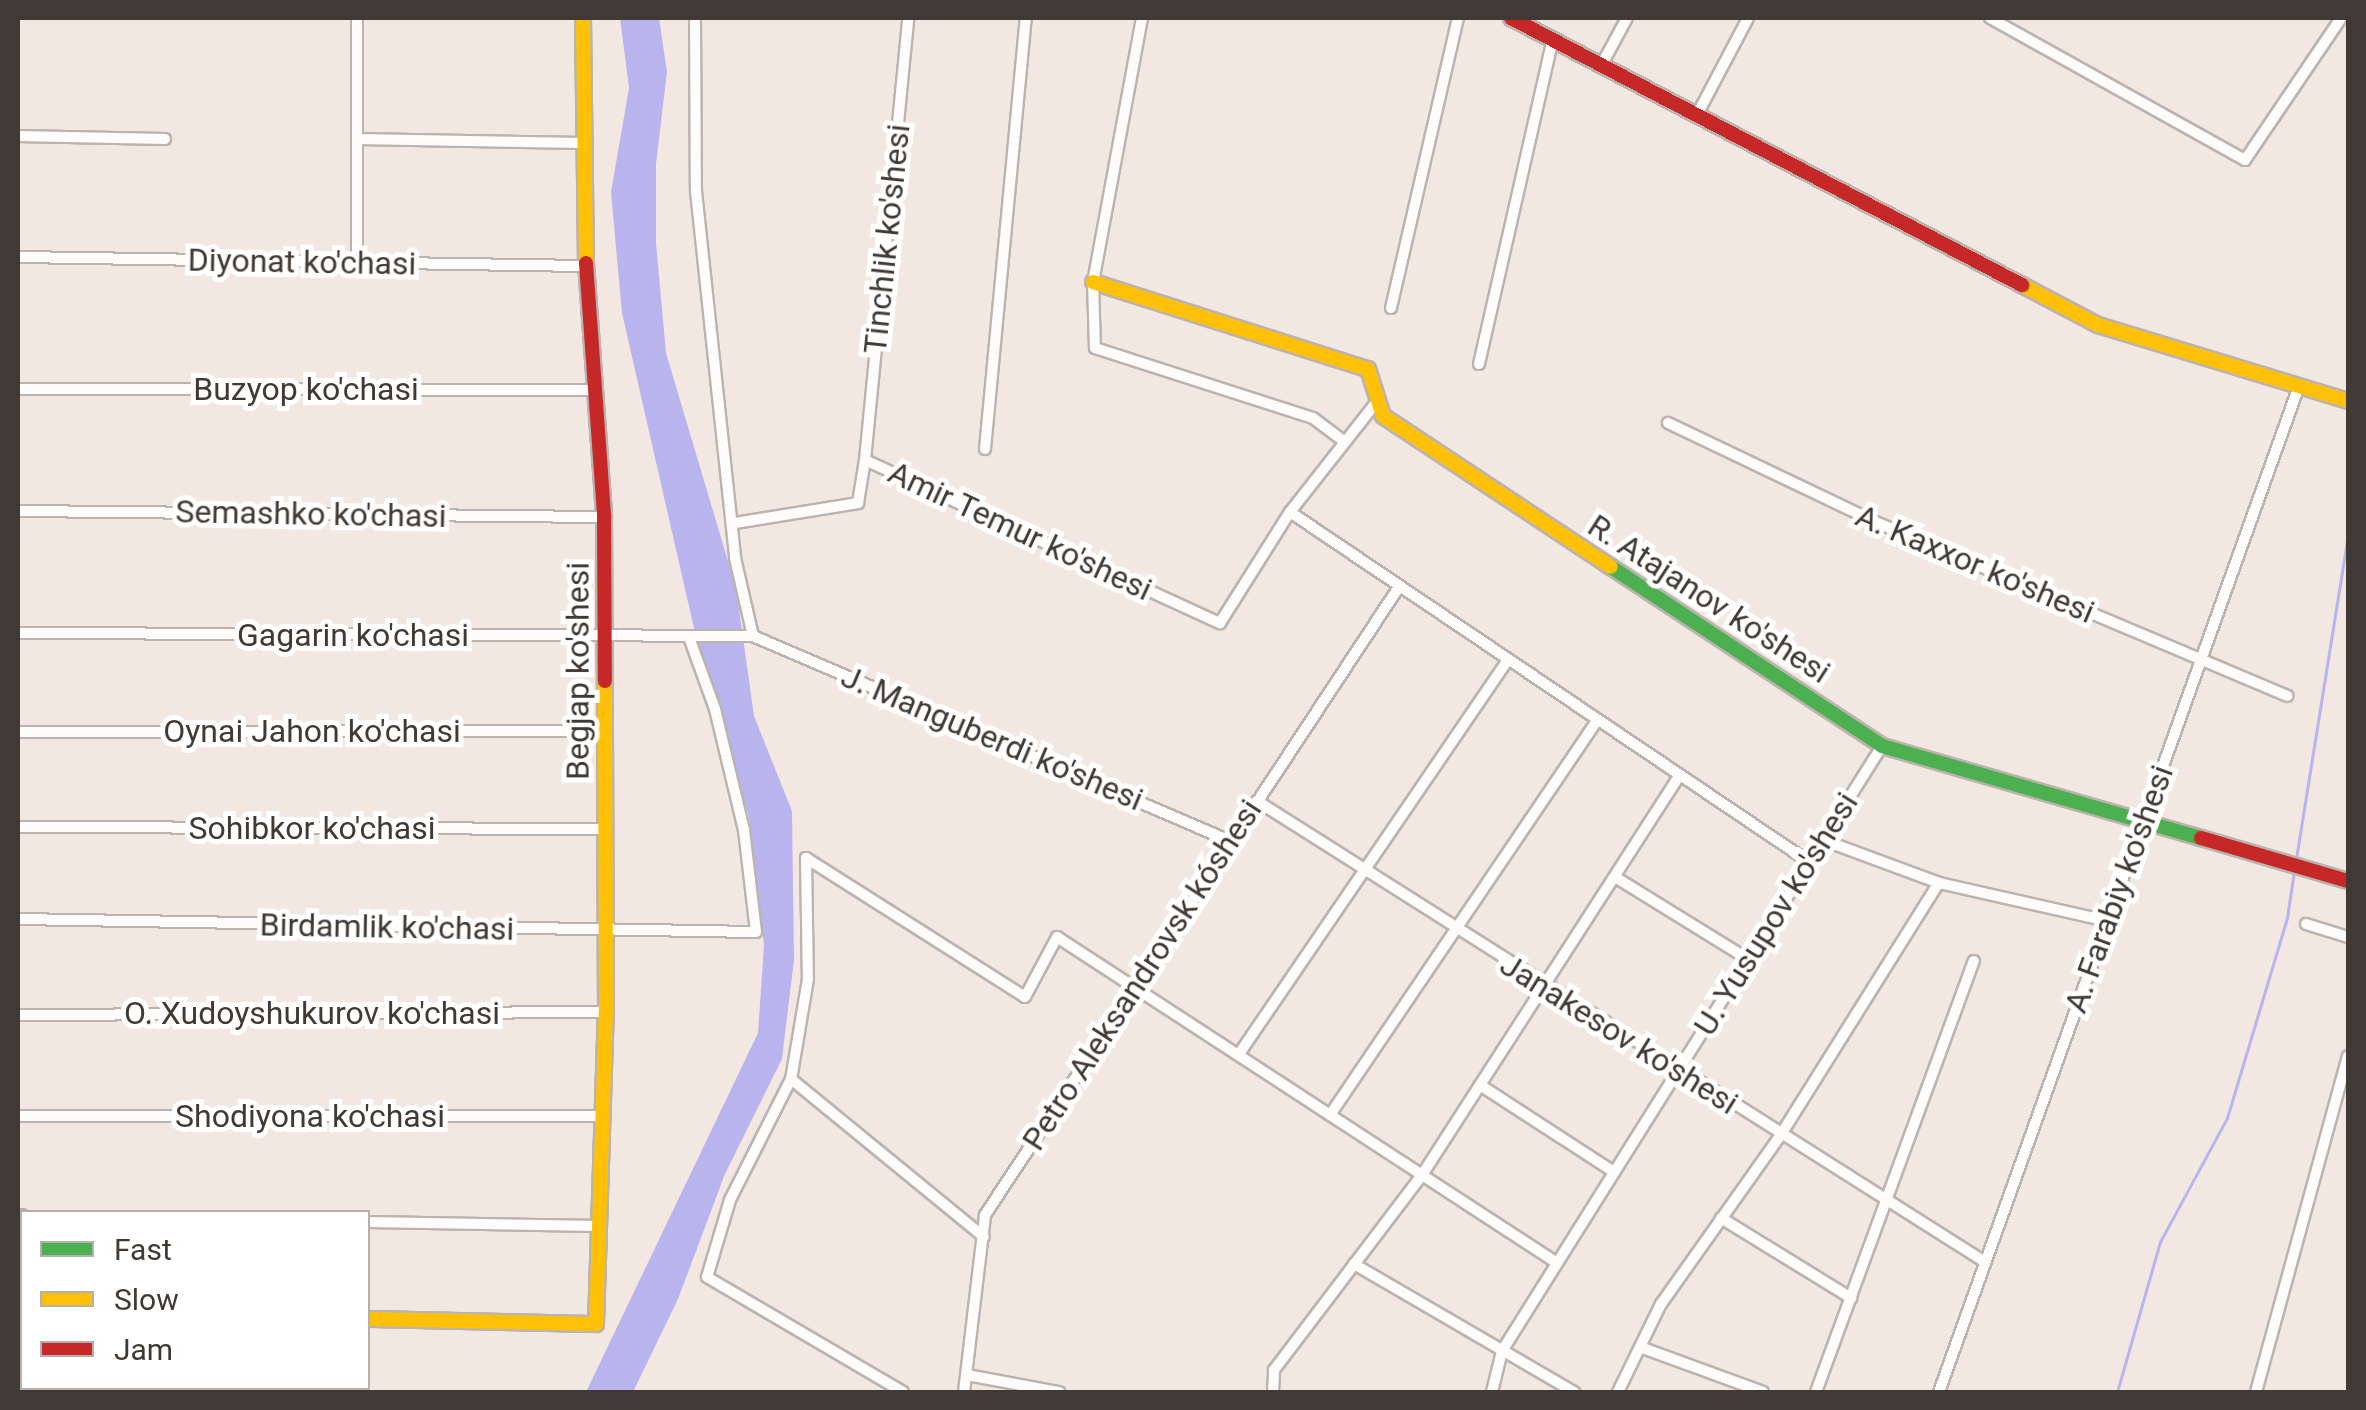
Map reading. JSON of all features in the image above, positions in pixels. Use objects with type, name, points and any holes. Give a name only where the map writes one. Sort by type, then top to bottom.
[{"type":"street","points":[[357,18],[357,263]]},
{"type":"street","name":"Begjap ko'shesi","points":[[370,1319],[596,1324],[606,1012],[604,517],[586,266],[583,18]]},
{"type":"street","points":[[695,18],[696,192],[735,523],[735,558],[749,636]]},
{"type":"street","name":"Tinchlik ko'shesi","points":[[865,460],[908,18]]},
{"type":"street","points":[[985,449],[1026,18]]},
{"type":"street","points":[[1142,18],[1092,282],[1096,348],[1313,418],[1344,442]]},
{"type":"street","points":[[1391,308],[1458,18]]},
{"type":"street","points":[[1511,18],[2098,325],[2348,400]]},
{"type":"street","points":[[1602,64],[1628,18]]},
{"type":"street","points":[[1698,113],[1748,18]]},
{"type":"street","points":[[1990,18],[2245,160],[2341,18]]},
{"type":"street","points":[[1479,364],[1553,39]]},
{"type":"street","points":[[18,136],[165,138]]},
{"type":"street","points":[[357,138],[584,143]]},
{"type":"street","name":"Diyonat ko'chasi","points":[[18,257],[586,266]]},
{"type":"street","name":"R. Atajanov ko'shesi","points":[[1092,282],[1368,369],[1383,416],[1882,746],[2348,881]]},
{"type":"street","name":"A. Farabiy ko'shesi","points":[[1938,1392],[2299,386]]},
{"type":"street","name":"Buzyop ko'chasi","points":[[18,389],[595,390]]},
{"type":"street","points":[[1378,400],[1290,512],[1809,862]]},
{"type":"street","name":"A. Kaxxor ko'shesi","points":[[1668,423],[1871,520],[2286,696]]},
{"type":"street","name":"Amir Temur ko'shesi","points":[[735,523],[858,503],[865,460],[1220,624],[1290,512]]},
{"type":"street","name":"Semashko ko'chasi","points":[[18,511],[604,517]]},
{"type":"street","name":"Petro Aleksandrovsk kóshesi","points":[[964,1392],[985,1216],[1399,587]]},
{"type":"street","name":"Gagarin ko'chasi","points":[[18,633],[749,636]]},
{"type":"street","name":"J. Manguberdi ko'shesi","points":[[749,636],[1230,841]]},
{"type":"street","name":"Birdamlik ko'chasi","points":[[18,919],[756,932],[744,830],[693,637]]},
{"type":"street","points":[[1239,1054],[1508,660]]},
{"type":"street","points":[[1330,1114],[1597,720]]},
{"type":"street","name":"Oynai Jahon ko'chasi","points":[[18,732],[606,731]]},
{"type":"street","name":"U. Yusupov ko'shesi","points":[[1492,1392],[1502,1350],[1882,746]]},
{"type":"street","points":[[1273,1392],[1274,1370],[1422,1174],[1680,775]]},
{"type":"street","name":"Janakesov ko'shesi","points":[[1256,801],[1677,1072],[1985,1262]]},
{"type":"street","name":"Sohibkor ko'chasi","points":[[18,827],[606,829]]},
{"type":"street","points":[[1823,840],[1938,883],[2108,921]]},
{"type":"street","points":[[903,1392],[707,1277],[730,1200],[791,1078],[808,978],[806,858],[1024,997],[1057,937],[1557,1263]]},
{"type":"street","points":[[1615,877],[1748,959]]},
{"type":"street","points":[[1618,1392],[1660,1304],[1780,1136],[1938,883]]},
{"type":"street","points":[[2306,924],[2348,937]]},
{"type":"street","points":[[1816,1392],[1974,961]]},
{"type":"street","name":"O. Xudoyshukurov ko'chasi","points":[[18,1015],[606,1012]]},
{"type":"street","points":[[2256,1392],[2348,1056]]},
{"type":"street","points":[[791,1078],[984,1236]]},
{"type":"street","points":[[1480,1085],[1614,1172]]},
{"type":"street","name":"Shodiyona ko'chasi","points":[[18,1116],[603,1116]]},
{"type":"street","points":[[1722,1218],[1850,1298]]},
{"type":"street","points":[[370,1222],[599,1226]]},
{"type":"street","points":[[1354,1264],[1574,1392]]},
{"type":"street","points":[[1640,1347],[1763,1392]]},
{"type":"street","points":[[967,1375],[1059,1392]]},
{"type":"shaded area","points":[[620,18],[659,18],[667,72],[656,164],[656,243],[666,353],[736,588],[754,716],[792,811],[794,960],[782,1059],[725,1174],[678,1299],[633,1392],[586,1392],[758,1033],[764,945],[749,817],[693,624],[622,313],[611,192],[629,88]]},
{"type":"waterway","points":[[2296,859],[2348,536]]},
{"type":"waterway","points":[[2117,1392],[2160,1242],[2227,1118],[2287,918],[2294,871]]},
{"type":"traffic: fast","points":[[1611,567],[1882,746],[2201,838]]},
{"type":"traffic: slow","points":[[583,18],[586,263]]},
{"type":"traffic: slow","points":[[1093,282],[1368,369],[1383,416],[1611,567]]},
{"type":"traffic: slow","points":[[2022,285],[2098,325],[2348,401]]},
{"type":"traffic: slow","points":[[370,1319],[596,1324],[606,1012],[605,681]]},
{"type":"traffic: jam","points":[[1511,18],[2022,285]]},
{"type":"traffic: jam","points":[[586,263],[604,517],[605,681]]},
{"type":"traffic: jam","points":[[2201,838],[2348,881]]}]
